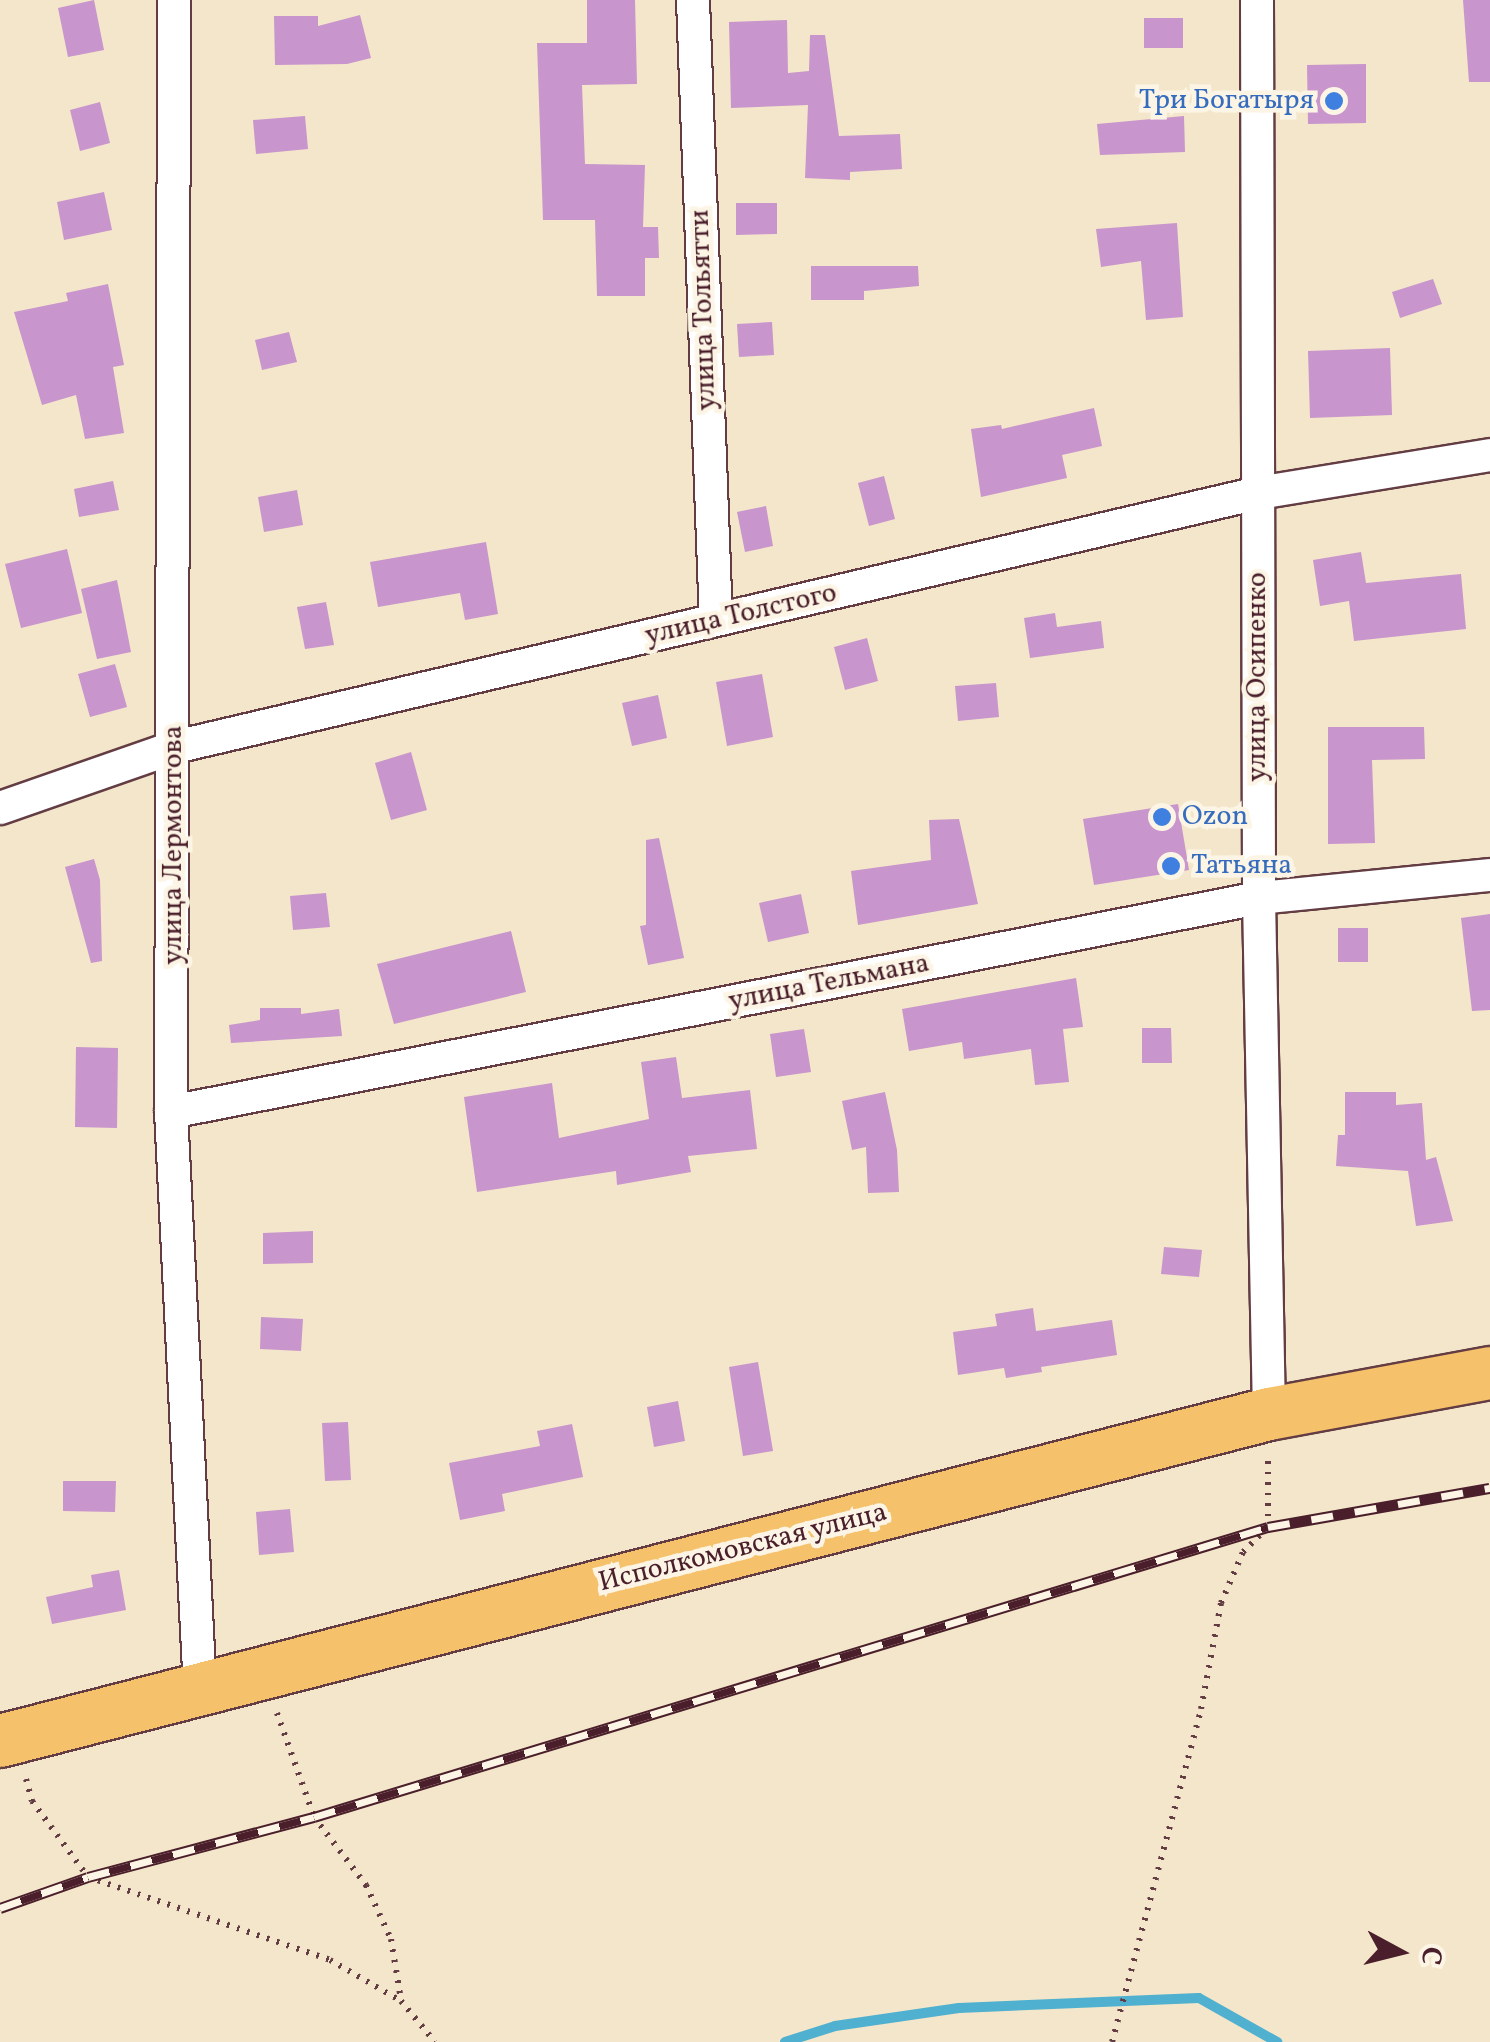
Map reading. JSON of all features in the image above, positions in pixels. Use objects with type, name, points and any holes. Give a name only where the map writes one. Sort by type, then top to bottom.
[{"type":"main road","name":"Исполкомовская улица","points":[[6,1740],[100,1712],[200,1690],[1269,1414],[1490,1373]]},
{"type":"street","name":"улица Лермонтова","points":[[174,0],[172,1112],[200,1690]]},
{"type":"street","name":"улица Тольятти","points":[[693,0],[716,620]]},
{"type":"street","name":"улица Осипенко","points":[[1257,0],[1259,898],[1269,1414]]},
{"type":"street","name":"улица Толстого","points":[[0,808],[175,747],[1258,494],[1490,456]]},
{"type":"street","name":"улица Тельмана","points":[[172,1112],[1259,898],[1490,874]]},
{"type":"path","points":[[1112,2042],[1201,1709],[1221,1603],[1243,1552],[1268,1528],[1269,1414]]},
{"type":"path","points":[[262,1672],[314,1817],[366,1885],[392,1939],[401,2001]]},
{"type":"path","points":[[6,1740],[32,1801],[88,1878],[330,1960],[401,2001],[435,2042]]},
{"type":"building","points":[[94,0],[104,50],[68,57],[58,8]]},
{"type":"building","points":[[587,0],[635,0],[637,84],[582,85],[585,164],[645,165],[643,227],[658,227],[659,258],[645,258],[645,296],[597,296],[595,220],[543,220],[537,43],[587,43]]},
{"type":"building","points":[[1463,0],[1490,0],[1490,82],[1469,82]]},
{"type":"building","points":[[360,15],[371,58],[347,64],[275,65],[274,16],[318,16],[318,26]]},
{"type":"building","points":[[1144,18],[1183,18],[1183,48],[1144,48]]},
{"type":"building","points":[[787,20],[788,73],[809,71],[810,35],[825,35],[839,136],[900,134],[902,169],[850,172],[850,180],[805,178],[808,105],[731,108],[729,22]]},
{"type":"building","points":[[1366,64],[1366,123],[1308,124],[1307,65]]},
{"type":"building","points":[[100,102],[110,143],[80,151],[70,110]]},
{"type":"building","points":[[305,116],[308,149],[256,154],[253,120]]},
{"type":"building","points":[[1184,116],[1185,152],[1100,155],[1097,124]]},
{"type":"building","points":[[104,192],[112,230],[64,240],[57,202]]},
{"type":"building","points":[[736,203],[777,203],[777,234],[736,235]]},
{"type":"building","points":[[1177,223],[1183,317],[1146,320],[1141,261],[1101,267],[1096,229]]},
{"type":"building","points":[[811,266],[918,266],[919,286],[864,291],[864,300],[811,300]]},
{"type":"building","points":[[1433,279],[1442,304],[1400,318],[1392,292]]},
{"type":"building","points":[[108,284],[124,365],[113,367],[124,433],[85,439],[76,395],[42,405],[14,312],[68,301],[66,293]]},
{"type":"building","points":[[772,322],[774,355],[739,357],[737,324]]},
{"type":"building","points":[[289,332],[297,362],[262,370],[255,340]]},
{"type":"building","points":[[1390,348],[1392,415],[1310,418],[1308,351]]},
{"type":"building","points":[[1094,408],[1102,446],[1062,455],[1067,478],[981,497],[971,429],[1001,425],[1002,429]]},
{"type":"building","points":[[884,476],[895,519],[869,526],[858,483]]},
{"type":"building","points":[[113,481],[119,510],[79,517],[74,489]]},
{"type":"building","points":[[297,490],[303,525],[264,532],[258,497]]},
{"type":"building","points":[[766,506],[773,546],[745,552],[737,512]]},
{"type":"building","points":[[486,542],[498,614],[465,620],[460,593],[378,607],[370,562]]},
{"type":"building","points":[[67,549],[82,613],[21,628],[5,564]]},
{"type":"building","points":[[1361,552],[1366,583],[1461,574],[1466,629],[1354,641],[1349,601],[1320,606],[1313,560]]},
{"type":"building","points":[[117,580],[131,652],[97,659],[81,589]]},
{"type":"building","points":[[326,602],[334,645],[305,649],[297,607]]},
{"type":"building","points":[[1055,613],[1057,627],[1101,621],[1104,648],[1030,658],[1024,618]]},
{"type":"building","points":[[867,638],[878,681],[845,690],[834,647]]},
{"type":"building","points":[[115,664],[127,707],[90,717],[78,674]]},
{"type":"building","points":[[762,674],[773,737],[727,746],[716,682]]},
{"type":"building","points":[[996,683],[999,717],[958,721],[955,686]]},
{"type":"building","points":[[658,695],[667,738],[632,746],[622,703]]},
{"type":"building","points":[[1328,727],[1424,727],[1425,759],[1372,760],[1375,843],[1328,844]]},
{"type":"building","points":[[411,752],[427,810],[391,820],[375,763]]},
{"type":"building","points":[[1178,804],[1189,870],[1094,885],[1083,819]]},
{"type":"building","points":[[959,819],[978,904],[858,925],[851,871],[931,860],[929,820]]},
{"type":"building","points":[[659,838],[684,958],[648,965],[640,926],[646,925],[646,840]]},
{"type":"building","points":[[94,859],[100,880],[102,961],[91,963],[65,867]]},
{"type":"building","points":[[326,893],[330,927],[293,930],[290,896]]},
{"type":"building","points":[[801,894],[809,933],[768,942],[759,903]]},
{"type":"building","points":[[1490,914],[1490,1010],[1472,1011],[1461,918]]},
{"type":"building","points":[[1338,928],[1368,928],[1368,962],[1338,962]]},
{"type":"building","points":[[511,931],[526,992],[394,1024],[377,964]]},
{"type":"building","points":[[1076,978],[1083,1027],[1063,1029],[1069,1082],[1035,1085],[1031,1049],[964,1059],[962,1042],[909,1051],[902,1009]]},
{"type":"building","points":[[260,1008],[301,1008],[301,1014],[339,1009],[342,1036],[231,1043],[229,1025],[260,1020]]},
{"type":"building","points":[[1142,1028],[1171,1028],[1172,1063],[1142,1063]]},
{"type":"building","points":[[804,1029],[811,1072],[776,1077],[770,1034]]},
{"type":"building","points":[[76,1047],[118,1048],[117,1128],[75,1127]]},
{"type":"building","points":[[676,1057],[682,1098],[750,1090],[757,1149],[688,1156],[691,1172],[617,1185],[616,1171],[477,1192],[464,1097],[552,1083],[559,1138],[649,1119],[641,1062]]},
{"type":"building","points":[[885,1092],[897,1150],[899,1192],[868,1193],[866,1147],[852,1150],[842,1101]]},
{"type":"building","points":[[1345,1092],[1396,1092],[1396,1105],[1422,1103],[1426,1160],[1436,1157],[1453,1221],[1416,1226],[1408,1171],[1336,1166],[1338,1135],[1345,1135]]},
{"type":"building","points":[[313,1231],[313,1263],[263,1264],[263,1233]]},
{"type":"building","points":[[1164,1247],[1202,1250],[1199,1277],[1161,1274]]},
{"type":"building","points":[[1033,1308],[1036,1331],[1112,1320],[1117,1355],[1041,1367],[1042,1372],[1006,1378],[1004,1368],[958,1375],[953,1332],[997,1326],[995,1314]]},
{"type":"building","points":[[261,1317],[303,1319],[301,1351],[260,1349]]},
{"type":"building","points":[[758,1362],[773,1451],[743,1456],[729,1367]]},
{"type":"building","points":[[678,1401],[685,1441],[654,1447],[647,1407]]},
{"type":"building","points":[[348,1422],[351,1480],[325,1481],[322,1423]]},
{"type":"building","points":[[572,1424],[583,1477],[502,1494],[505,1511],[460,1520],[449,1463],[540,1446],[537,1431]]},
{"type":"building","points":[[63,1481],[116,1481],[115,1512],[63,1511]]},
{"type":"building","points":[[290,1509],[294,1552],[259,1555],[256,1512]]},
{"type":"building","points":[[119,1570],[126,1610],[52,1624],[46,1597],[93,1587],[91,1575]]},
{"type":"waterway","points":[[785,2042],[835,2026],[959,2008],[1199,1998],[1277,2042]]},
{"type":"railway","points":[[0,1908],[88,1877],[314,1817],[1268,1527],[1490,1488]]},
{"type":"place","name":"Три Богатыря","points":[[1334,101]]},
{"type":"place","name":"Ozon","points":[[1162,817]]},
{"type":"place","name":"Татьяна","points":[[1171,866]]}]
